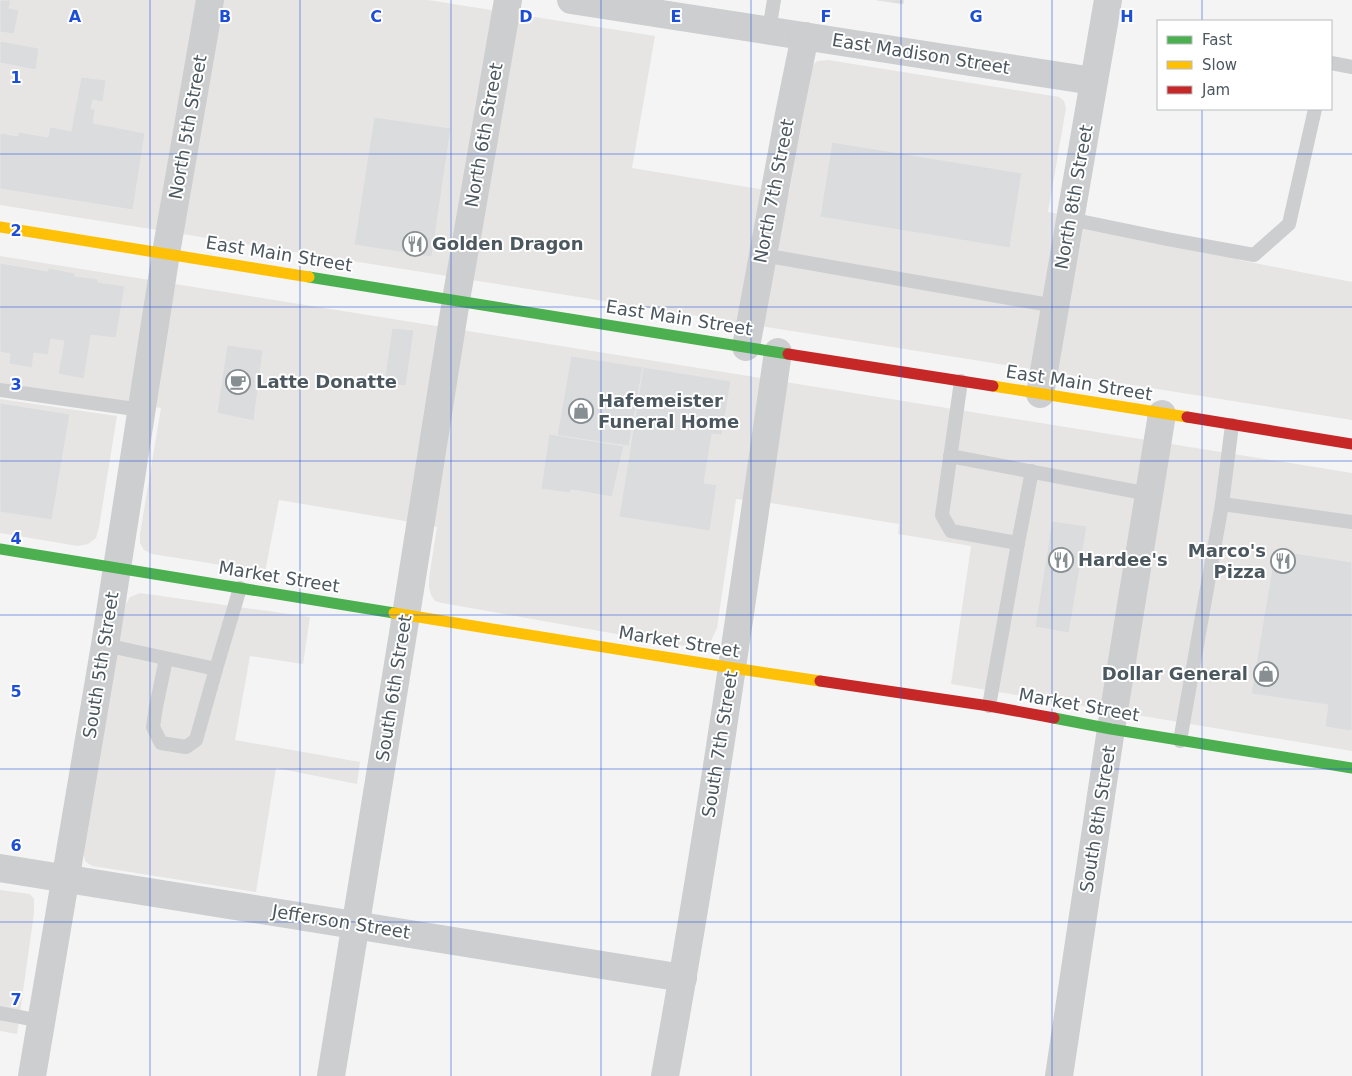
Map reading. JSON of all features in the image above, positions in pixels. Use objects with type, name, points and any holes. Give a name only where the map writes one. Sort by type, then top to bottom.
[{"type":"street","name":"North 5th Street","points":[[166,253],[210,0]]},
{"type":"street","name":"North 6th Street","points":[[456,300],[508,0]]},
{"type":"street","name":"East Madison Street","points":[[571,0],[1093,81]]},
{"type":"street","name":"North 8th Street","points":[[1040,394],[1108,0]]},
{"type":"street","name":"North 7th Street","points":[[746,347],[805,36]]},
{"type":"street","name":"East Main Street","points":[[0,227],[1352,444]]},
{"type":"street","name":"South 5th Street","points":[[32,1076],[104,645],[166,253]]},
{"type":"street","name":"South 6th Street","points":[[331,1076],[456,300]]},
{"type":"street","name":"South 7th Street","points":[[665,1076],[683,978],[732,668],[778,352]]},
{"type":"street","name":"South 8th Street","points":[[1059,1076],[1111,729],[1162,414]]},
{"type":"street","name":"Market Street","points":[[0,549],[732,668],[989,706],[1180,741],[1352,768]]},
{"type":"street","name":"Jefferson Street","points":[[0,868],[683,978]]},
{"type":"lane","points":[[769,30],[774,0]]},
{"type":"lane","points":[[1332,63],[1352,67]]},
{"type":"lane","points":[[1070,219],[1254,255],[1289,224],[1315,110]]},
{"type":"lane","points":[[763,255],[1055,306]]},
{"type":"lane","points":[[961,381],[942,515],[951,531],[1018,544]]},
{"type":"lane","points":[[0,390],[142,410]]},
{"type":"lane","points":[[1180,741],[1222,504],[1232,425]]},
{"type":"lane","points":[[950,456],[1149,494]]},
{"type":"lane","points":[[989,706],[1032,471]]},
{"type":"lane","points":[[1222,504],[1352,522]]},
{"type":"lane","points":[[166,659],[153,728],[161,743],[186,747],[196,740],[240,588]]},
{"type":"lane","points":[[104,645],[216,670]]},
{"type":"lane","points":[[0,1013],[42,1021]]},
{"type":"shaded area","points":[[0,0],[428,0],[655,36],[632,168],[789,194],[808,80],[813,65],[817,61],[828,60],[1059,97],[1064,101],[1066,108],[1048,212],[1242,246],[1239,260],[1352,282],[1352,420],[0,205]]},
{"type":"shaded area","points":[[0,256],[1352,473],[1352,751],[951,684],[971,546],[898,534],[899,524],[736,499],[717,628],[709,645],[702,647],[690,647],[435,601],[431,595],[429,578],[437,527],[399,520],[279,500],[265,572],[152,554],[144,550],[140,543],[140,534],[161,408],[0,383]]},
{"type":"shaded area","points":[[0,399],[117,416],[99,527],[96,538],[88,544],[78,546],[0,533]]},
{"type":"shaded area","points":[[140,593],[310,617],[303,664],[250,656],[235,740],[360,762],[357,784],[276,768],[256,892],[92,866],[85,861],[83,851],[125,605],[130,597]]},
{"type":"shaded area","points":[[0,890],[30,894],[34,899],[34,913],[17,1034],[0,1031]]},
{"type":"building","points":[[0,0],[11,0],[9,8],[19,10],[14,34],[0,32]]},
{"type":"building","points":[[877,0],[904,0],[903,4]]},
{"type":"building","points":[[0,41],[39,48],[36,70],[0,63]]},
{"type":"building","points":[[81,77],[106,80],[103,102],[93,100],[91,108],[95,110],[93,123],[145,133],[133,210],[0,189],[0,133],[18,136],[18,132],[48,137],[50,127],[71,131]]},
{"type":"building","points":[[374,117],[451,128],[432,257],[354,245]]},
{"type":"building","points":[[832,142],[1022,173],[1010,248],[820,217]]},
{"type":"building","points":[[0,263],[48,271],[48,268],[75,273],[75,276],[98,279],[98,282],[125,286],[116,338],[91,335],[84,379],[58,374],[64,341],[51,339],[48,355],[34,353],[32,368],[9,364],[10,354],[0,352]]},
{"type":"building","points":[[392,328],[414,330],[406,386],[384,383]]},
{"type":"building","points":[[227,345],[263,350],[254,421],[217,413]]},
{"type":"building","points":[[571,356],[643,367],[629,446],[557,436]]},
{"type":"building","points":[[643,367],[731,381],[722,435],[712,434],[704,483],[717,485],[710,531],[619,517]]},
{"type":"building","points":[[0,403],[70,414],[52,520],[0,512]]},
{"type":"building","points":[[549,434],[624,446],[612,497],[571,490],[570,493],[541,489]]},
{"type":"building","points":[[1052,521],[1087,526],[1069,633],[1035,627]]},
{"type":"building","points":[[1275,550],[1352,562],[1352,731],[1325,727],[1328,705],[1251,694]]},
{"type":"traffic: fast","points":[[309,277],[788,354]]},
{"type":"traffic: fast","points":[[0,549],[394,613]]},
{"type":"traffic: fast","points":[[1054,718],[1352,768]]},
{"type":"traffic: slow","points":[[0,227],[309,277]]},
{"type":"traffic: slow","points":[[993,386],[1187,417]]},
{"type":"traffic: slow","points":[[394,613],[820,681]]},
{"type":"traffic: jam","points":[[788,354],[993,386]]},
{"type":"traffic: jam","points":[[1187,417],[1352,444]]},
{"type":"traffic: jam","points":[[820,681],[989,706],[1054,718]]},
{"type":"place","name":"Golden Dragon","points":[[415,244]]},
{"type":"place","name":"Latte Donatte","points":[[238,382]]},
{"type":"place","name":"Hafemeister Funeral Home","points":[[581,411]]},
{"type":"place","name":"Hardee's","points":[[1061,560]]},
{"type":"place","name":"Marco's Pizza","points":[[1283,561]]},
{"type":"place","name":"Dollar General","points":[[1266,674]]}]
